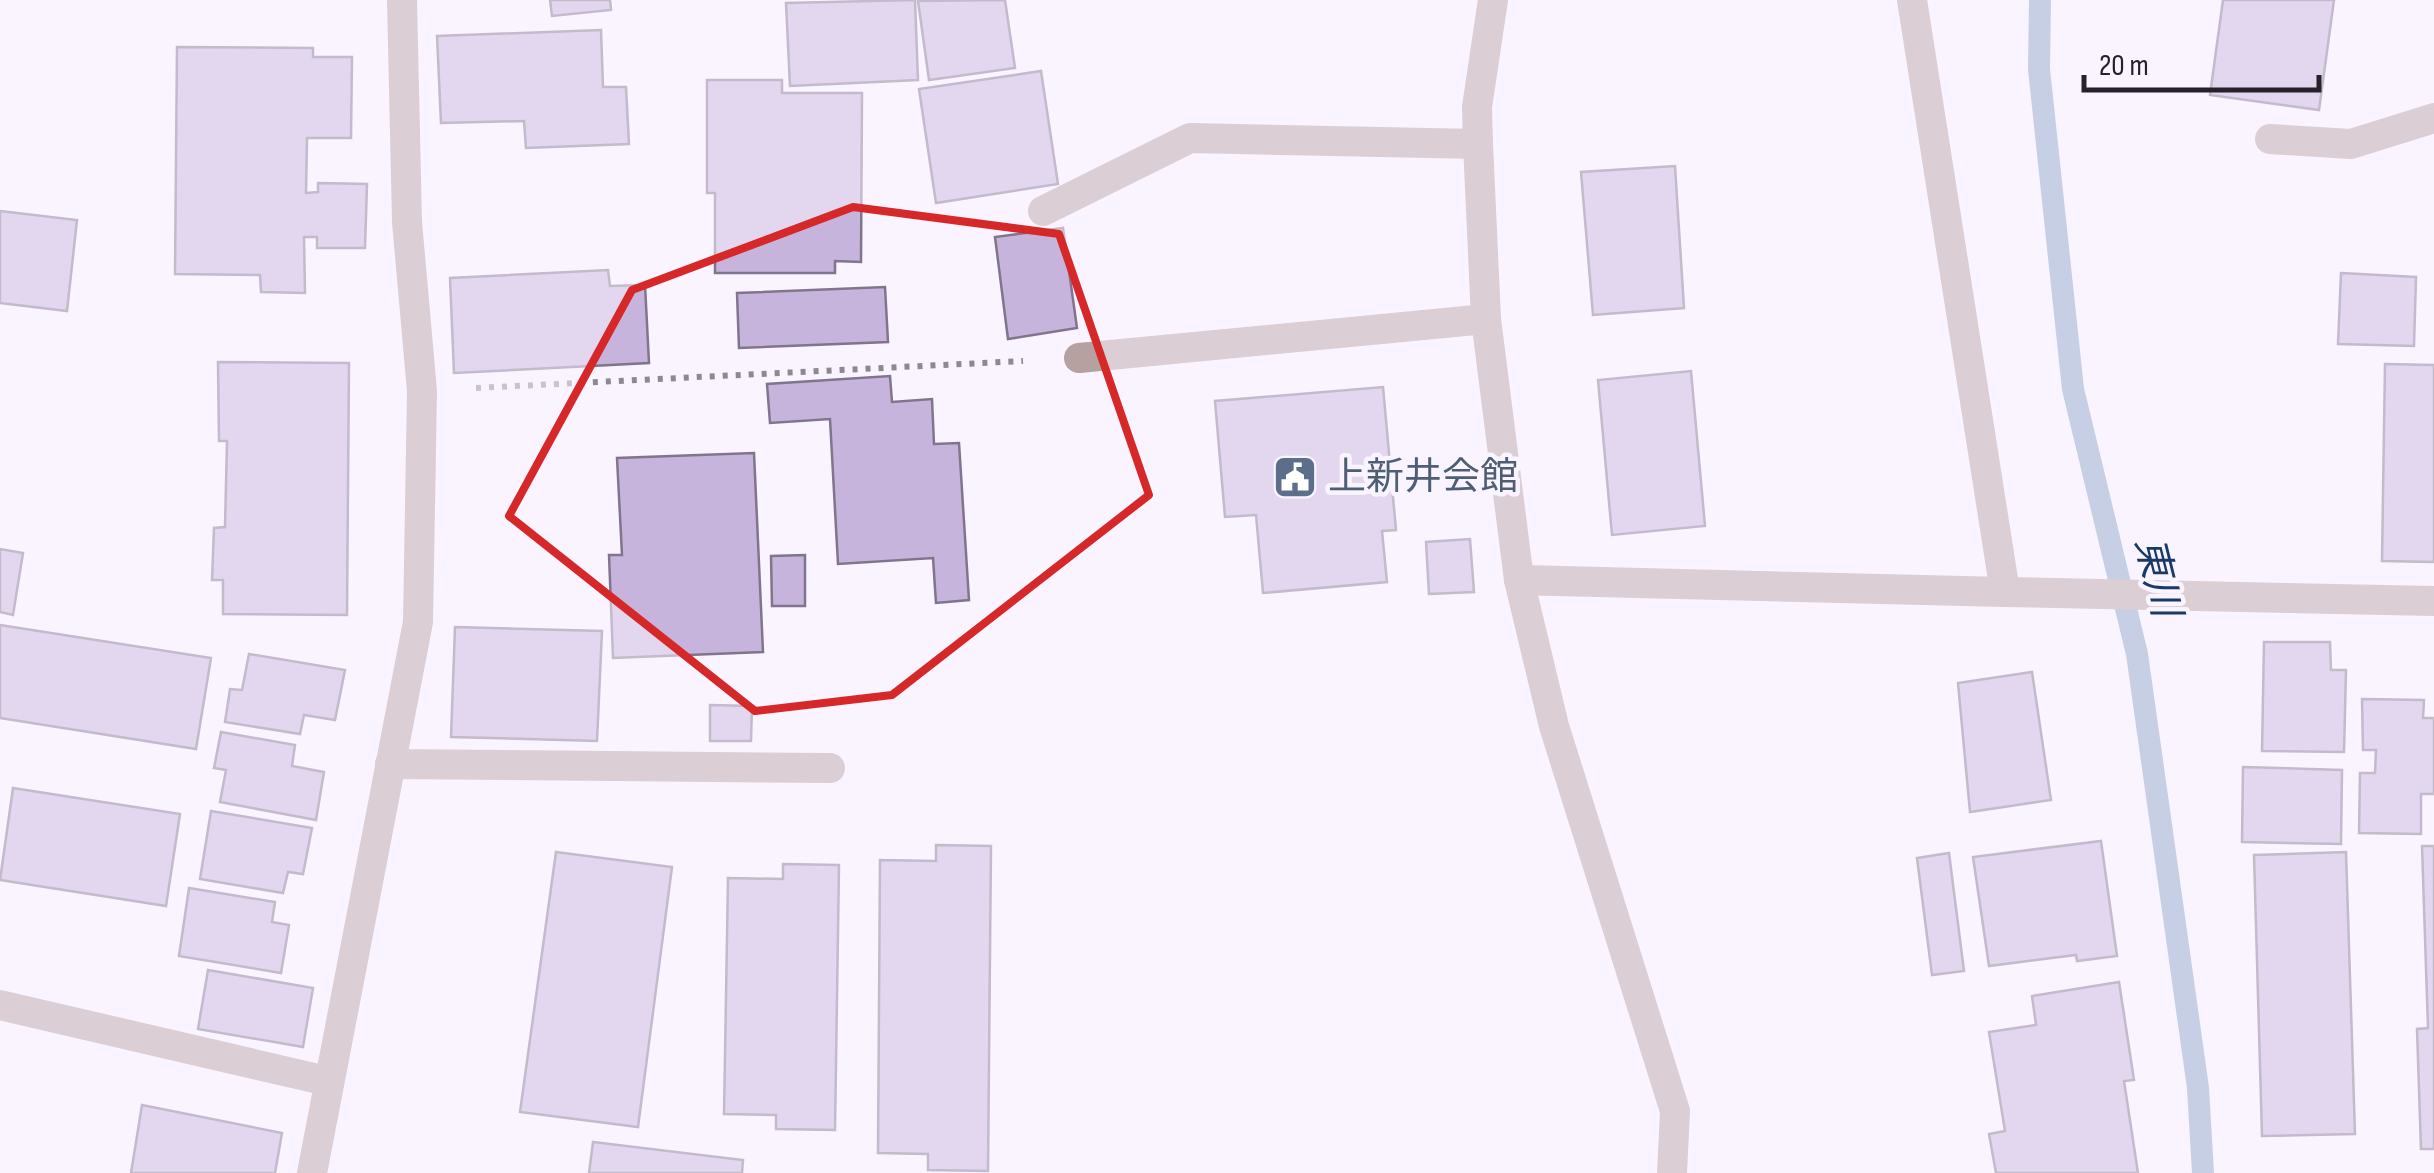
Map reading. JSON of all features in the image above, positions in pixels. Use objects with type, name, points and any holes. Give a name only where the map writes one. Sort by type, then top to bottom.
[{"type":"street","points":[[312,1173],[326,1081],[418,622],[422,391],[407,222],[402,0]]},
{"type":"street","points":[[1493,0],[1477,107],[1478,144],[1486,320],[1518,580],[1554,726],[1675,1111],[1672,1173]]},
{"type":"street","points":[[1912,0],[2005,592]]},
{"type":"street","points":[[2270,139],[2351,144],[2434,118]]},
{"type":"street","points":[[1043,211],[1190,138],[1478,144]]},
{"type":"street","points":[[1079,358],[1486,320]]},
{"type":"street","points":[[1518,580],[2165,598],[2434,601]]},
{"type":"street","points":[[390,764],[830,768]]},
{"type":"street","points":[[0,1005],[326,1081]]},
{"type":"path","points":[[422,391],[1079,358]]},
{"type":"highlighted area","points":[[853,207],[1059,234],[1149,495],[892,695],[755,711],[509,516],[632,290]]},
{"type":"building","points":[[550,0],[610,0],[611,10],[552,16]]},
{"type":"building","points":[[915,0],[918,80],[790,86],[786,3]]},
{"type":"building","points":[[1005,0],[1015,68],[929,80],[918,1]]},
{"type":"building","points":[[2223,0],[2334,0],[2319,110],[2210,95]]},
{"type":"building","points":[[601,30],[603,87],[626,87],[629,144],[526,148],[524,121],[441,123],[437,36]]},
{"type":"building","points":[[177,47],[313,48],[313,57],[352,57],[351,138],[307,138],[306,193],[318,192],[318,183],[367,184],[365,248],[317,248],[317,237],[304,237],[305,293],[261,292],[260,275],[175,274]]},
{"type":"building","points":[[1041,71],[1058,184],[936,203],[919,89]]},
{"type":"building","points":[[707,80],[782,80],[782,93],[862,93],[861,262],[835,261],[835,273],[715,273],[715,193],[707,193]]},
{"type":"building","points":[[1675,166],[1684,308],[1593,315],[1581,172]]},
{"type":"building","points":[[0,211],[77,220],[67,311],[0,303]]},
{"type":"building","points":[[1063,228],[1077,328],[1008,339],[995,237]]},
{"type":"building","points":[[608,270],[610,286],[645,285],[649,363],[454,373],[450,278]]},
{"type":"building","points":[[2341,273],[2416,277],[2414,346],[2338,344]]},
{"type":"building","points":[[885,287],[888,342],[739,348],[737,293]]},
{"type":"building","points":[[218,362],[349,363],[347,615],[223,614],[223,580],[212,580],[214,528],[225,527],[227,441],[219,441]]},
{"type":"building","points":[[2385,364],[2434,365],[2434,562],[2382,561]]},
{"type":"building","points":[[1691,371],[1705,526],[1612,535],[1598,380]]},
{"type":"building","points":[[890,376],[892,402],[932,399],[934,444],[959,443],[969,600],[936,603],[933,558],[838,564],[830,419],[770,423],[767,384]]},
{"type":"building","points":[[1383,387],[1396,530],[1382,531],[1387,582],[1263,593],[1256,515],[1225,517],[1215,401]]},
{"type":"building","points":[[754,453],[763,652],[613,658],[609,555],[622,555],[617,458]]},
{"type":"building","points":[[1470,539],[1474,592],[1429,594],[1426,542]]},
{"type":"building","points":[[0,549],[23,553],[13,615],[0,612]]},
{"type":"building","points":[[805,555],[805,606],[772,606],[771,556]]},
{"type":"building","points":[[0,625],[211,658],[196,749],[0,718]]},
{"type":"building","points":[[455,627],[602,631],[597,741],[451,737]]},
{"type":"building","points":[[2264,642],[2330,642],[2331,670],[2346,670],[2344,752],[2262,751]]},
{"type":"building","points":[[249,654],[345,670],[335,720],[304,715],[300,734],[225,722],[230,689],[242,690]]},
{"type":"building","points":[[2032,672],[2051,800],[1970,812],[1958,683]]},
{"type":"building","points":[[2362,699],[2424,700],[2423,718],[2434,718],[2434,794],[2421,794],[2421,834],[2359,833],[2360,773],[2375,773],[2376,750],[2363,750]]},
{"type":"building","points":[[710,705],[752,706],[751,741],[710,741]]},
{"type":"building","points":[[221,732],[295,745],[292,766],[324,772],[316,820],[220,802],[226,770],[214,768]]},
{"type":"building","points":[[2243,767],[2342,770],[2341,844],[2242,842]]},
{"type":"building","points":[[13,788],[180,814],[166,906],[0,880]]},
{"type":"building","points":[[211,811],[312,828],[303,874],[288,872],[283,893],[200,879]]},
{"type":"building","points":[[2101,841],[2117,956],[2077,961],[2076,955],[1989,966],[1973,857]]},
{"type":"building","points":[[936,845],[991,846],[988,1171],[928,1170],[928,1154],[878,1153],[880,860],[936,861]]},
{"type":"building","points":[[2422,846],[2434,846],[2434,1149],[2421,1149],[2417,1029],[2428,1028]]},
{"type":"building","points":[[556,852],[672,867],[638,1127],[520,1112]]},
{"type":"building","points":[[2346,852],[2355,1134],[2262,1136],[2254,855]]},
{"type":"building","points":[[1949,853],[1964,971],[1932,975],[1917,858]]},
{"type":"building","points":[[783,864],[839,865],[835,1130],[776,1129],[776,1115],[724,1114],[728,878],[783,879]]},
{"type":"building","points":[[189,888],[275,902],[272,922],[289,925],[281,973],[179,956]]},
{"type":"building","points":[[208,970],[313,988],[303,1047],[198,1029]]},
{"type":"building","points":[[2119,982],[2134,1080],[2124,1081],[2138,1173],[1996,1173],[1989,1134],[2005,1131],[1989,1032],[2036,1025],[2032,996]]},
{"type":"building","points":[[142,1105],[282,1133],[275,1173],[131,1173]]},
{"type":"building","points":[[593,1142],[743,1160],[742,1173],[589,1173]]},
{"type":"waterway","name":"東川","points":[[2040,0],[2039,69],[2073,389],[2137,654],[2198,1088],[2203,1173]]},
{"type":"place","name":"上新井会館","points":[[1295,477]]}]
